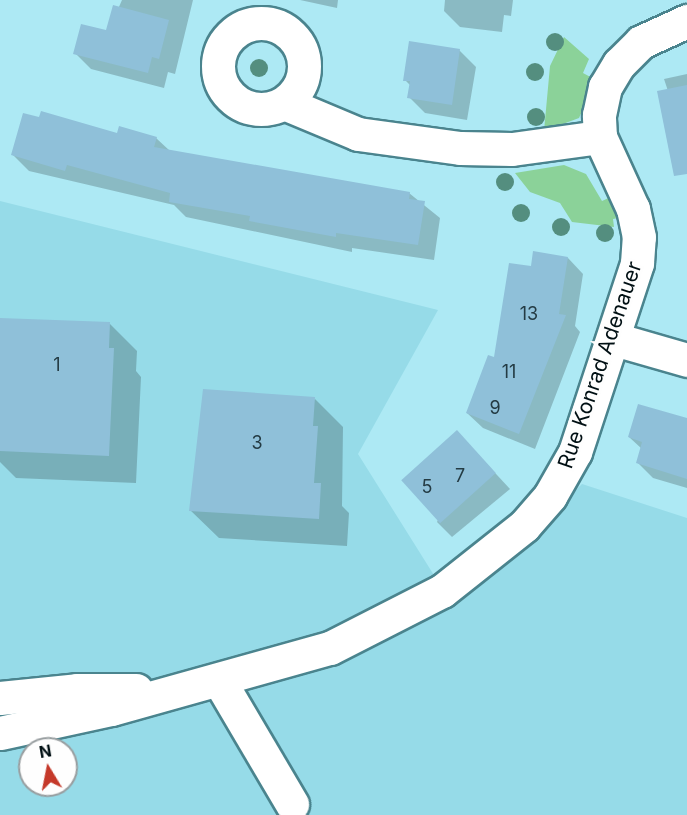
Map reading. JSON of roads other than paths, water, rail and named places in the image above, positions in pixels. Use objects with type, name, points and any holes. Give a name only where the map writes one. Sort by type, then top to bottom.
[{"type":"street","name":"Rue Konrad Adenauer","points":[[0,733],[111,709],[165,691],[219,680],[303,658],[374,629],[441,591],[511,538],[550,496],[568,466],[614,339],[637,263],[639,237],[633,210],[600,137],[601,102],[619,64],[642,42],[687,21]]},
{"type":"street","points":[[284,103],[358,134],[460,148],[512,149],[600,137]]},
{"type":"street","points":[[614,339],[687,360]]},
{"type":"street","points":[[219,680],[292,804]]},
{"type":"street","name":"Rue Konrad Adenauer","points":[[0,698],[77,690],[165,691]]}]
